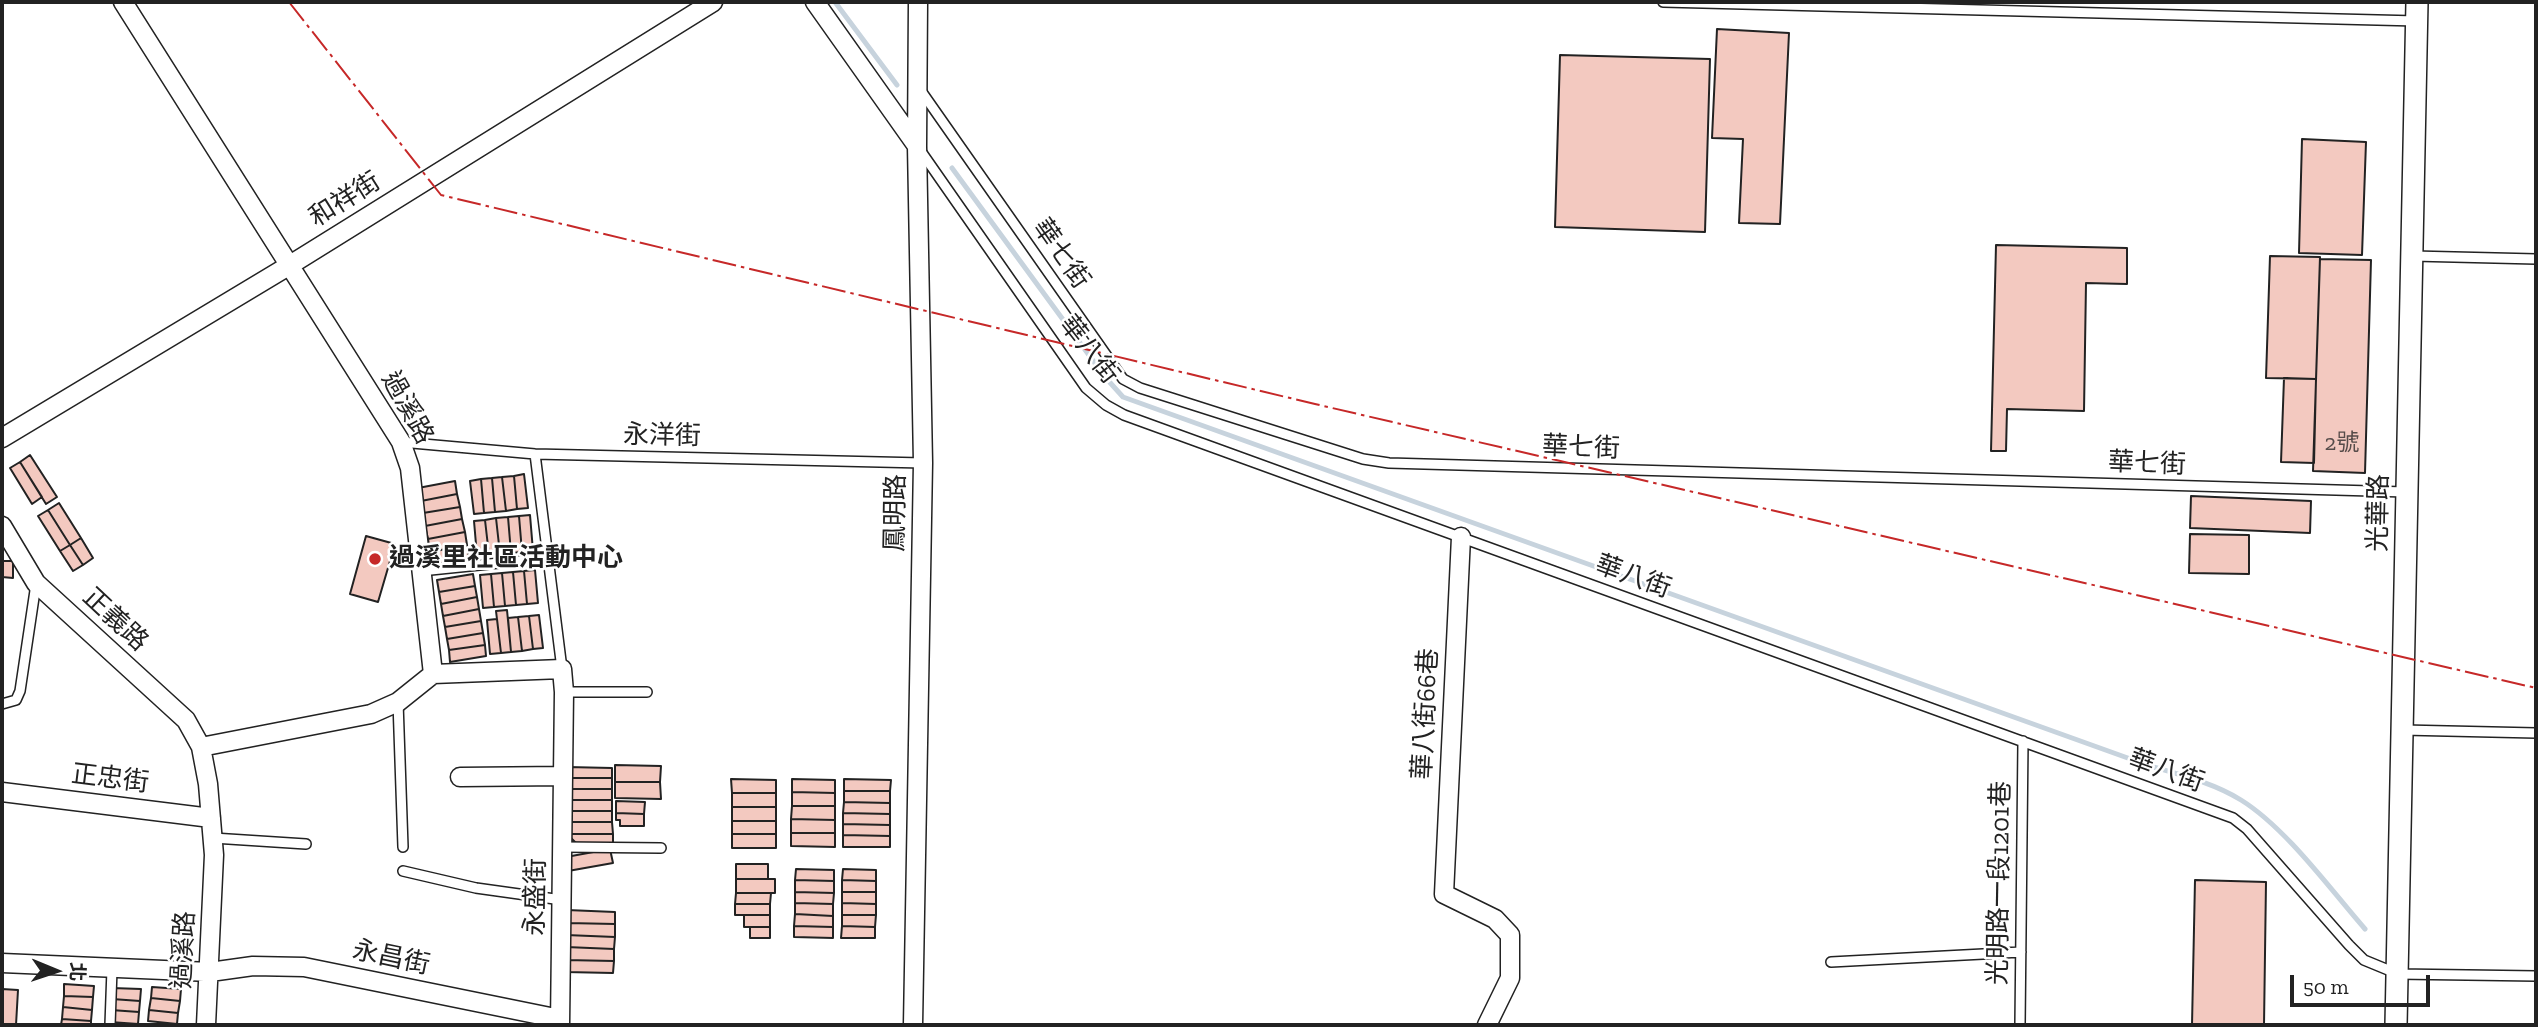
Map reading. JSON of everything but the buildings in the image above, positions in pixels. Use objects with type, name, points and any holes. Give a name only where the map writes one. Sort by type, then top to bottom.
[{"type":"street","name":"過溪路","points":[[123,2],[401,442],[410,468],[433,674]]},
{"type":"street","name":"和祥街","points":[[2,438],[290,265],[713,2]]},
{"type":"street","points":[[815,2],[917,146]]},
{"type":"street","name":"鳳明路","points":[[913,1025],[923,463],[917,146],[918,2]]},
{"type":"street","name":"光華路","points":[[2396,1025],[2417,11]]},
{"type":"street","name":"正義路","points":[[2,526],[36,583],[186,720],[201,747]]},
{"type":"street","name":"華八街66巷","points":[[1461,537],[1444,894],[1495,919],[1510,934],[1510,978],[1487,1025]]},
{"type":"street","points":[[201,747],[371,714],[398,702],[433,674],[562,670]]},
{"type":"street","name":"永盛街","points":[[560,1022],[564,776],[562,670]]},
{"type":"street","name":"過溪路","points":[[201,747],[214,855],[206,1025]]},
{"type":"street","points":[[460,777],[564,776]]},
{"type":"street","name":"正忠街","points":[[2,792],[211,818]]},
{"type":"street","name":"永昌街","points":[[2,963],[210,972],[253,966],[304,967],[560,1022]]},
{"type":"lane","points":[[1663,2],[2417,11]]},
{"type":"lane","name":"華七街","points":[[919,87],[1123,379],[1140,388],[1363,459],[1403,464],[2407,492]]},
{"type":"lane","name":"華八街","points":[[917,146],[1086,388],[1105,405],[1124,415],[2233,818],[2247,829],[2364,960],[2398,974]]},
{"type":"lane","points":[[2412,256],[2536,259]]},
{"type":"lane","name":"永洋街","points":[[401,442],[535,454],[923,463]]},
{"type":"lane","points":[[535,454],[562,670]]},
{"type":"lane","points":[[421,571],[548,558]]},
{"type":"lane","points":[[2,704],[16,700],[20,691],[36,583]]},
{"type":"lane","points":[[564,692],[647,692]]},
{"type":"lane","points":[[398,702],[402,847]]},
{"type":"lane","points":[[2403,730],[2536,733]]},
{"type":"lane","name":"光明路一段1201巷","points":[[2020,1025],[2023,741]]},
{"type":"lane","points":[[213,838],[306,844]]},
{"type":"lane","points":[[563,848],[661,848]]},
{"type":"lane","points":[[403,872],[476,888],[562,900]]},
{"type":"lane","points":[[1831,962],[2021,952]]},
{"type":"lane","points":[[110,1025],[112,969]]},
{"type":"lane","points":[[2398,974],[2536,976]]},
{"type":"waterway","points":[[835,2],[897,85]]},
{"type":"waterway","points":[[952,168],[1105,377],[1123,397],[2220,789],[2241,800],[2274,826],[2307,860],[2365,929]]},
{"type":"power","points":[[289,2],[441,195],[1315,404],[2536,688]]},
{"type":"place","name":"過溪里社區活動中心","points":[[375,559]]}]
